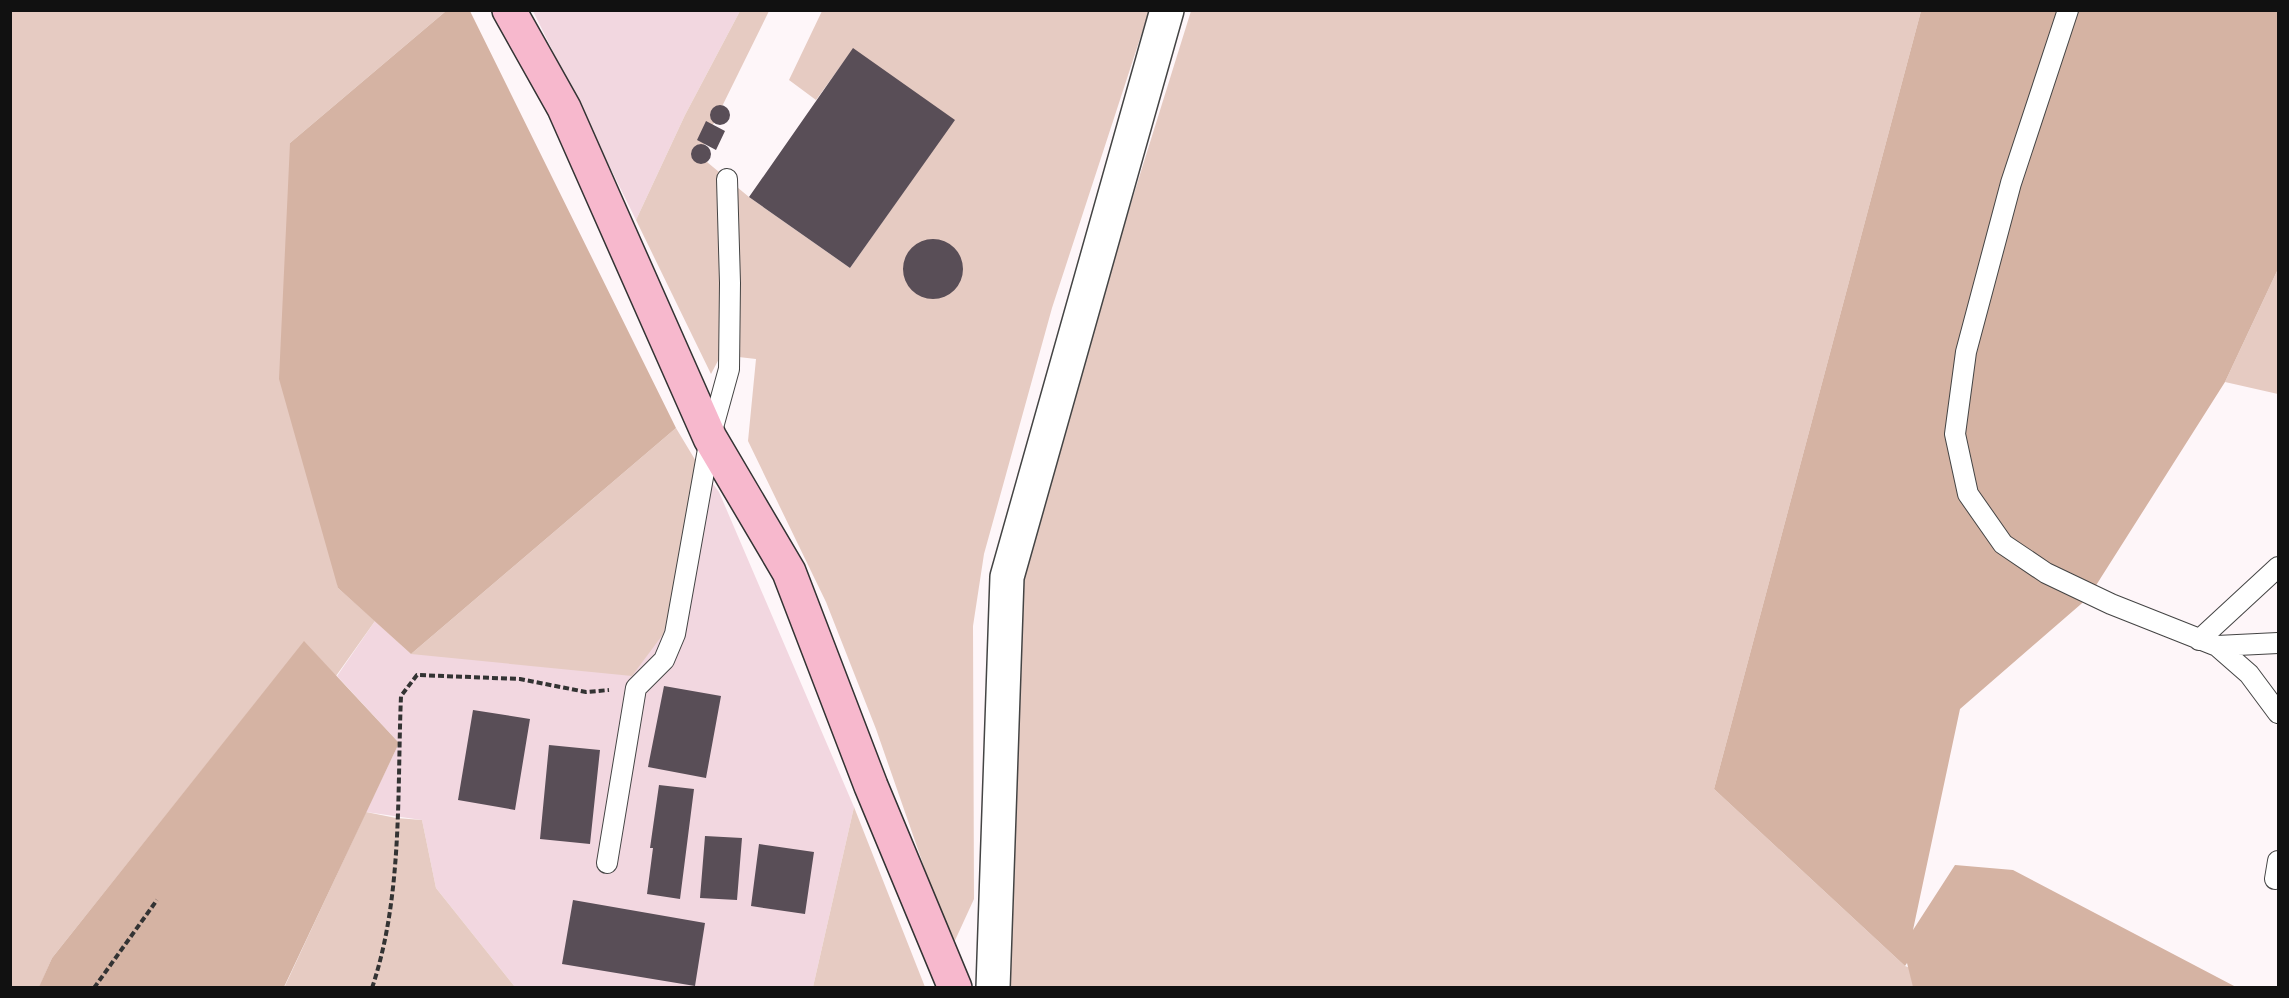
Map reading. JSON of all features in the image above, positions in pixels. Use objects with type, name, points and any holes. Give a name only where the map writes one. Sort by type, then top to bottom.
[{"type":"street","points":[[508,10],[564,108],[710,438],[789,572],[871,786],[955,987]]},
{"type":"street","points":[[993,987],[1007,577],[1167,10]]},
{"type":"lane","points":[[2068,10],[2012,183],[1966,352],[1955,434],[1968,494],[2003,544],[2046,573],[2110,604],[2208,643],[2249,674],[2278,713]]},
{"type":"lane","points":[[607,862],[636,688],[664,660],[675,634],[710,438],[729,369],[727,179]]},
{"type":"lane","points":[[2208,643],[2278,567]]},
{"type":"lane","points":[[2208,643],[2278,643]]},
{"type":"path","points":[[372,987],[381,958],[395,873],[401,696],[417,675],[520,679],[586,692],[636,688]]},
{"type":"path","points":[[93,987],[157,900]]},
{"type":"shaded area","points":[[10,11],[446,11],[290,143],[338,588],[375,621],[336,676],[304,642],[52,958],[39,988],[10,987]]},
{"type":"shaded area","points":[[446,11],[470,11],[676,428],[411,654],[338,588],[279,379],[290,143]]},
{"type":"shaded area","points":[[533,11],[740,11],[685,115],[636,220]]},
{"type":"shaded area","points":[[740,11],[769,11],[704,143],[707,162],[749,197],[850,268],[954,120],[853,49],[816,100],[789,80],[822,11],[1149,11],[1052,308],[984,554],[973,626],[974,899],[952,947],[876,729],[826,602],[748,441],[756,359],[721,355],[711,374],[636,220],[685,115]]},
{"type":"shaded area","points":[[1191,11],[1921,11],[1714,789],[1905,966],[1961,987],[1008,988],[1015,607],[1074,386]]},
{"type":"shaded area","points":[[1921,11],[2278,11],[2278,269],[2225,382],[2088,598],[1960,709],[1913,930],[1955,865],[2013,870],[2236,987],[1913,987],[1907,963],[1905,966],[1714,789]]},
{"type":"shaded area","points":[[2278,269],[2278,394],[2225,382]]},
{"type":"shaded area","points":[[676,428],[697,463],[664,633],[632,676],[411,654]]},
{"type":"shaded area","points":[[697,463],[719,492],[854,807],[813,987],[515,987],[436,888],[422,820],[366,812],[399,743],[337,676],[375,621],[411,654]]},
{"type":"shaded area","points":[[304,641],[399,743],[284,987],[39,987],[52,958]]},
{"type":"shaded area","points":[[854,807],[925,987],[813,987]]},
{"type":"shaded area","points":[[366,812],[422,820],[436,888],[515,987],[284,988]]},
{"type":"building","points":[[853,48],[955,120],[850,268],[749,197]]},
{"type":"building","points":[[720,105],[727,108],[730,115],[727,122],[720,125],[713,122],[710,115],[713,108]]},
{"type":"building","points":[[706,121],[725,131],[716,150],[697,140]]},
{"type":"building","points":[[701,144],[708,147],[711,154],[708,161],[701,164],[694,161],[691,154],[694,147]]},
{"type":"building","points":[[933,239],[954,248],[963,269],[954,290],[933,299],[912,290],[903,269],[912,248]]},
{"type":"building","points":[[664,686],[721,696],[706,778],[648,767]]},
{"type":"building","points":[[473,710],[530,719],[515,810],[458,800]]},
{"type":"building","points":[[549,745],[600,750],[590,844],[540,839]]},
{"type":"building","points":[[659,785],[694,789],[680,899],[647,894],[653,848],[650,848]]},
{"type":"building","points":[[705,836],[742,838],[737,900],[700,898]]},
{"type":"building","points":[[759,844],[814,852],[805,914],[751,906]]},
{"type":"building","points":[[573,900],[705,923],[695,986],[562,964]]}]
